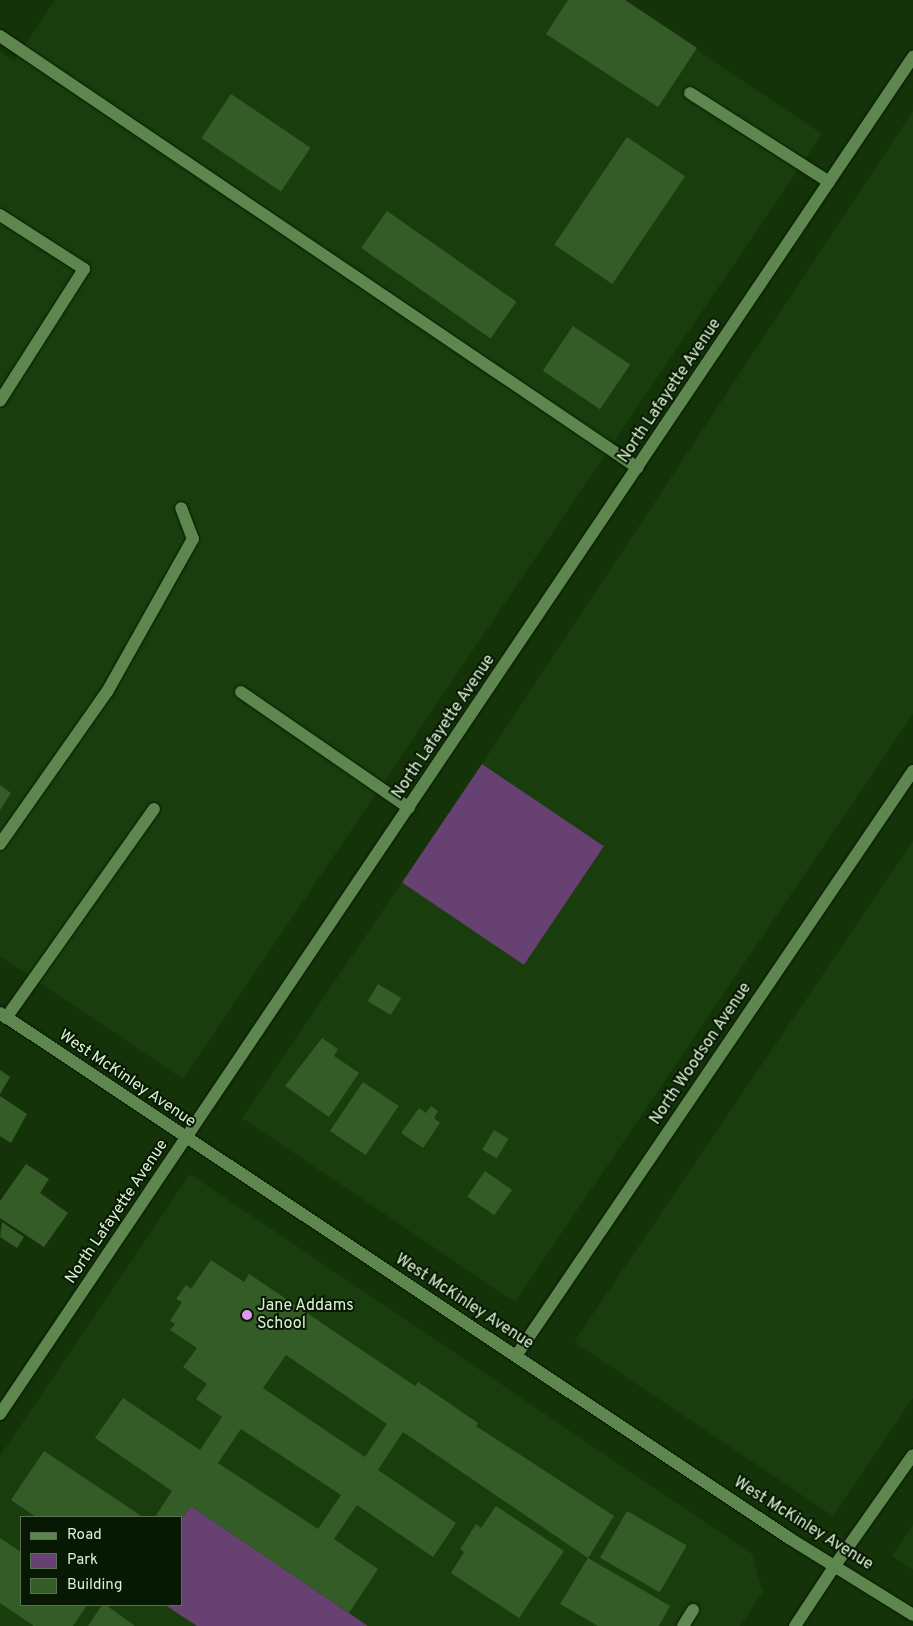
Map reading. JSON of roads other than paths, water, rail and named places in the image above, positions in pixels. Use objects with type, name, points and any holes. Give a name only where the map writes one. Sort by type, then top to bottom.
[{"type":"street","points":[[0,36],[638,468]]},
{"type":"street","name":"North Lafayette Avenue","points":[[0,1414],[913,57]]},
{"type":"street","points":[[690,93],[829,182]]},
{"type":"street","points":[[0,215],[84,269],[0,401]]},
{"type":"street","points":[[0,844],[107,692],[193,539],[181,508]]},
{"type":"street","points":[[241,692],[409,808]]},
{"type":"street","name":"North Woodson Avenue","points":[[516,1356],[913,771]]},
{"type":"street","points":[[3,1016],[154,809]]},
{"type":"street","name":"West McKinley Avenue","points":[[3,1016],[789,1538],[836,1564],[913,1615]]},
{"type":"street","points":[[795,1626],[913,1455]]},
{"type":"street","points":[[683,1626],[692,1610]]},
{"type":"place","name":"Jane Addams School","points":[[247,1315]]}]
